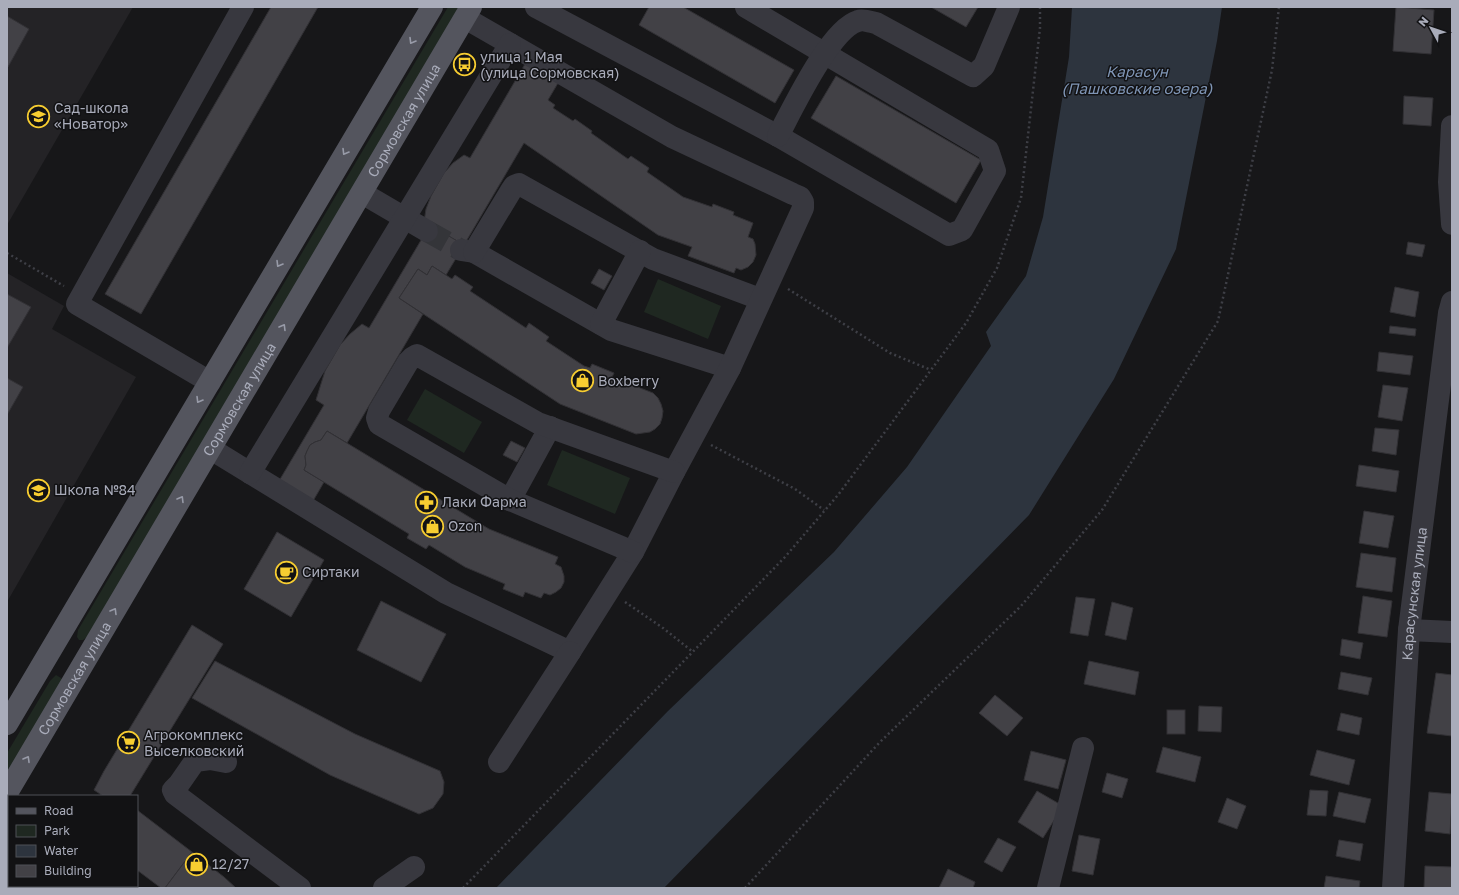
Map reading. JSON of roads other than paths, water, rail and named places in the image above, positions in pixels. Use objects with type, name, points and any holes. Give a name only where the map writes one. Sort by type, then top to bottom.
[{"type":"main road","points":[[7,724],[432,7]]},
{"type":"main road","name":"Сормовская улица","points":[[7,792],[468,12]]},
{"type":"main road","points":[[53,646],[82,663]]},
{"type":"street","points":[[210,382],[77,304],[243,7]]},
{"type":"street","points":[[536,7],[571,15],[949,235],[962,230],[995,171],[988,150],[746,7]]},
{"type":"street","points":[[778,136],[824,54],[845,28],[859,20],[876,23],[973,76],[984,66],[1009,7]]},
{"type":"street","points":[[468,12],[510,44],[672,137],[800,197],[803,202],[803,208],[760,299],[730,368],[633,552],[499,762]]},
{"type":"street","points":[[250,472],[510,44]]},
{"type":"street","points":[[1452,126],[1449,182],[1452,224]]},
{"type":"street","points":[[730,368],[611,330],[467,251],[514,186],[520,184],[653,259],[760,299]]},
{"type":"street","points":[[362,193],[427,231]]},
{"type":"street","points":[[601,324],[640,252]]},
{"type":"street","name":"Карасунская улица","points":[[1393,888],[1408,630],[1448,313],[1452,302]]},
{"type":"street","points":[[633,552],[510,500],[379,424],[377,418],[379,412],[408,362],[417,355],[538,422],[674,472]]},
{"type":"street","points":[[510,500],[550,427]]},
{"type":"street","points":[[211,448],[446,592],[570,652]]},
{"type":"street","points":[[1408,630],[1452,632]]},
{"type":"street","points":[[1048,888],[1083,748]]},
{"type":"street","points":[[226,762],[210,759],[195,761],[173,790],[175,794],[300,888]]},
{"type":"street","points":[[384,888],[414,867]]},
{"type":"water","name":"Карасун (Пашковские озера)","points":[[1072,7],[1222,7],[1217,41],[1176,249],[1114,379],[1029,515],[664,888],[496,888],[668,711],[834,552],[907,467],[991,346],[986,332],[1026,276],[1043,217],[1069,57]]},
{"type":"tunnel","points":[[427,231],[461,250]]},
{"type":"place","name":"улица 1 Мая (улица Сормовская)","points":[[465,65]]},
{"type":"place","name":"Сад-школа «Новатор»","points":[[39,116]]},
{"type":"place","name":"Boxberry","points":[[583,381]]},
{"type":"place","name":"Школа №84","points":[[39,490]]},
{"type":"place","name":"Лаки Фарма","points":[[426,502]]},
{"type":"place","name":"Ozon","points":[[432,526]]},
{"type":"place","name":"Сиртаки","points":[[286,572]]},
{"type":"place","name":"Агрокомплекс Выселковский","points":[[129,743]]},
{"type":"place","name":"12/27","points":[[196,864]]}]
